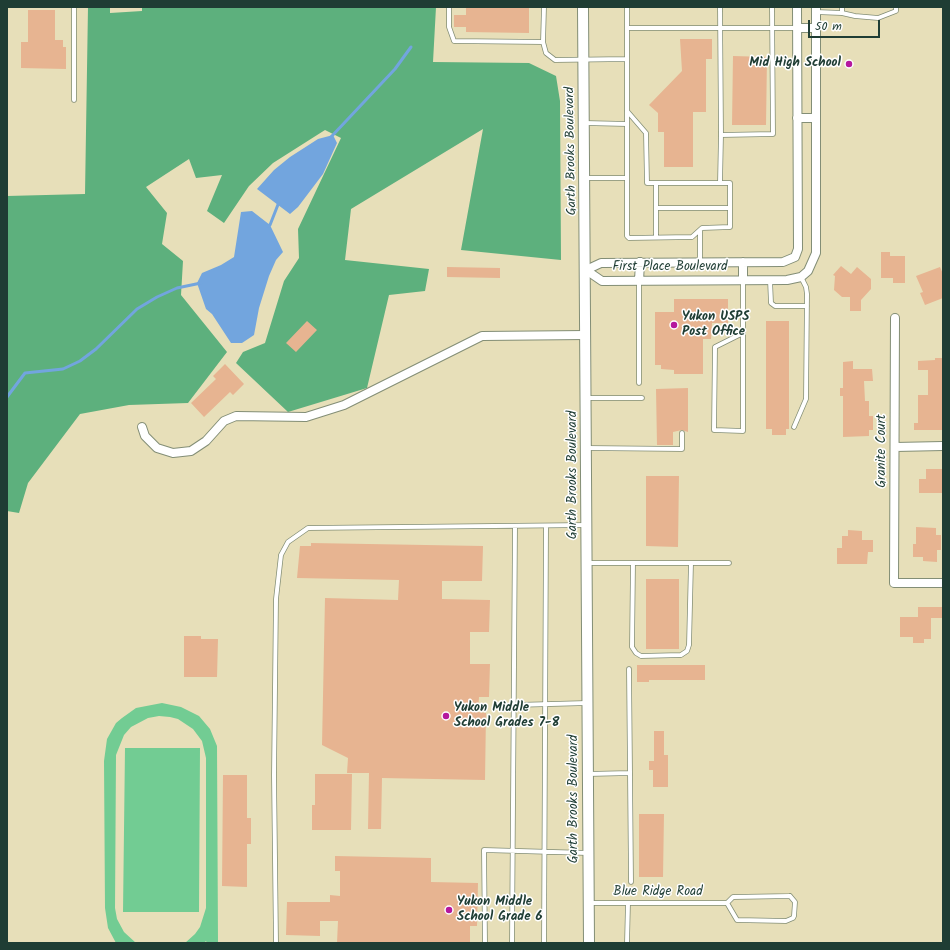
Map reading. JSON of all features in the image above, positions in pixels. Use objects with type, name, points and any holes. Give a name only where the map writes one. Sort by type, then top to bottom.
[{"type":"street","name":"Garth Brooks Boulevard","points":[[583,7],[587,398],[589,943]]},
{"type":"street","name":"First Place Boulevard","points":[[586,270],[601,263],[783,262],[795,257],[798,249],[797,7]]},
{"type":"street","points":[[801,276],[808,271],[816,253],[816,9]]},
{"type":"street","points":[[797,28],[816,28]]},
{"type":"street","points":[[797,118],[816,118]]},
{"type":"street","points":[[639,281],[640,262]]},
{"type":"street","points":[[743,262],[743,280]]},
{"type":"street","name":"First Place Boulevard","points":[[586,270],[602,281],[787,280],[801,276]]},
{"type":"street","name":"Granite Court","points":[[895,318],[894,583],[943,583]]},
{"type":"street","points":[[142,427],[145,436],[157,448],[173,453],[191,451],[206,440],[224,421],[236,416],[306,417],[344,405],[482,336],[586,335]]},
{"type":"street","points":[[895,447],[943,446]]},
{"type":"lane","points":[[74,7],[74,100]]},
{"type":"lane","points":[[449,7],[449,27],[454,41],[543,42]]},
{"type":"lane","points":[[544,7],[543,42],[546,53],[555,60],[627,59]]},
{"type":"lane","points":[[627,7],[627,28],[627,59],[627,111],[627,178],[628,237],[692,237],[702,228],[730,228],[730,183],[646,182],[646,133],[627,111]]},
{"type":"lane","points":[[720,7],[720,183]]},
{"type":"lane","points":[[720,135],[773,134],[772,7]]},
{"type":"lane","points":[[842,7],[842,13]]},
{"type":"lane","points":[[816,9],[855,16],[878,18],[896,11],[896,7]]},
{"type":"lane","points":[[627,28],[797,28]]},
{"type":"lane","points":[[585,123],[627,124]]},
{"type":"lane","points":[[585,178],[627,178]]},
{"type":"lane","points":[[656,183],[656,237]]},
{"type":"lane","points":[[656,208],[730,208]]},
{"type":"lane","points":[[700,230],[700,262]]},
{"type":"lane","points":[[794,427],[806,399],[807,306],[806,287],[801,276]]},
{"type":"lane","points":[[742,333],[715,347],[714,430],[743,431],[743,280]]},
{"type":"lane","points":[[770,280],[771,304],[774,306],[807,306]]},
{"type":"lane","points":[[639,281],[639,382]]},
{"type":"lane","points":[[587,398],[642,398]]},
{"type":"lane","points":[[587,448],[682,449],[682,433]]},
{"type":"lane","points":[[276,943],[274,775],[276,599],[281,556],[288,542],[308,528],[587,525]]},
{"type":"lane","points":[[512,943],[515,705],[515,526]]},
{"type":"lane","points":[[544,943],[546,526]]},
{"type":"lane","points":[[633,563],[632,647],[636,653],[649,656],[681,655],[689,645],[691,562]]},
{"type":"lane","points":[[587,563],[729,562]]},
{"type":"lane","points":[[629,669],[631,882]]},
{"type":"lane","points":[[515,705],[588,703]]},
{"type":"lane","points":[[588,774],[630,773]]},
{"type":"lane","points":[[485,943],[484,850],[588,853]]},
{"type":"lane","name":"Blue Ridge Road","points":[[588,903],[727,903],[733,897],[790,896],[795,902],[794,916],[786,921],[737,920],[727,903]]},
{"type":"lane","points":[[627,943],[628,903]]},
{"type":"green space","points":[[88,7],[110,7],[110,13],[142,11],[142,7],[436,7],[433,62],[529,63],[556,76],[560,101],[561,260],[461,250],[483,129],[351,209],[345,260],[429,269],[425,291],[389,295],[367,388],[288,412],[236,363],[243,352],[265,343],[284,281],[299,258],[298,229],[341,138],[325,130],[273,163],[249,186],[224,223],[207,211],[222,175],[196,178],[189,159],[146,187],[167,213],[162,244],[183,261],[181,295],[227,352],[188,403],[129,405],[80,414],[28,483],[19,513],[7,511],[7,196],[85,194]]},
{"type":"green space","points":[[162,703],[181,707],[199,716],[210,729],[217,746],[218,943],[207,943],[206,941],[204,943],[185,943],[200,927],[206,908],[206,758],[202,741],[193,729],[178,719],[170,717],[159,716],[148,718],[131,727],[124,735],[116,755],[115,908],[117,919],[124,932],[136,943],[116,943],[108,928],[105,908],[104,761],[107,739],[116,723],[136,708]]},
{"type":"green space","points":[[125,748],[200,748],[199,912],[123,912]]},
{"type":"water","points":[[333,135],[337,143],[323,174],[298,207],[290,214],[257,189],[274,170],[290,157],[318,139]]},
{"type":"water","points":[[252,211],[270,225],[283,252],[276,260],[269,276],[259,308],[254,335],[242,343],[231,343],[212,314],[206,309],[197,283],[202,273],[221,265],[234,257],[241,212]]},
{"type":"building","points":[[466,7],[529,7],[529,33],[466,32],[466,27],[454,27],[454,15],[466,15]]},
{"type":"building","points":[[28,10],[55,10],[55,40],[63,40],[63,47],[66,47],[66,69],[21,68],[21,42],[28,42]]},
{"type":"building","points":[[680,39],[712,39],[712,59],[706,59],[706,112],[693,112],[693,167],[664,167],[664,132],[658,132],[658,113],[649,105],[682,71]]},
{"type":"building","points":[[733,56],[767,57],[766,125],[732,125]]},
{"type":"building","points":[[881,252],[890,252],[890,256],[905,256],[905,283],[893,283],[893,278],[881,278]]},
{"type":"building","points":[[841,266],[851,274],[857,267],[871,279],[871,289],[861,300],[861,311],[850,311],[850,297],[842,297],[834,290],[835,276],[833,275]]},
{"type":"building","points":[[447,267],[500,268],[500,278],[447,277]]},
{"type":"building","points":[[940,267],[943,274],[943,298],[925,305],[920,293],[923,292],[916,276]]},
{"type":"building","points":[[674,299],[728,299],[728,323],[712,323],[711,339],[703,339],[703,374],[674,374],[674,370],[661,369],[661,365],[655,365],[655,312],[674,312]]},
{"type":"building","points":[[307,321],[317,330],[296,352],[286,343]]},
{"type":"building","points":[[766,321],[789,321],[789,429],[786,429],[786,435],[772,435],[772,429],[766,429]]},
{"type":"building","points":[[935,358],[943,358],[943,430],[914,430],[914,423],[918,423],[918,395],[928,395],[928,370],[918,370],[918,361],[935,360]]},
{"type":"building","points":[[853,361],[853,369],[872,369],[873,381],[864,381],[865,401],[869,401],[869,416],[873,416],[873,430],[869,430],[869,436],[843,437],[843,396],[840,396],[840,388],[843,388],[843,362]]},
{"type":"building","points":[[225,364],[244,384],[233,395],[230,392],[204,417],[191,403],[216,379],[213,376]]},
{"type":"building","points":[[688,388],[688,432],[682,430],[673,432],[673,445],[657,445],[656,389]]},
{"type":"building","points":[[926,469],[943,469],[943,493],[919,493],[919,479],[926,479]]},
{"type":"building","points":[[646,476],[679,476],[678,547],[646,546]]},
{"type":"building","points":[[916,527],[936,528],[936,535],[941,535],[941,550],[937,550],[937,562],[923,561],[923,557],[913,557],[913,544],[916,544]]},
{"type":"building","points":[[848,530],[862,531],[862,540],[873,540],[873,552],[868,552],[867,564],[837,564],[837,548],[842,548],[842,536],[848,536]]},
{"type":"building","points":[[311,543],[483,546],[482,581],[442,581],[442,599],[490,600],[489,632],[470,632],[470,664],[490,664],[489,697],[479,697],[478,712],[486,713],[485,780],[382,778],[381,829],[368,829],[369,773],[347,773],[348,758],[322,745],[325,598],[398,600],[399,580],[297,578],[300,546],[311,546]]},
{"type":"building","points":[[646,579],[679,579],[679,649],[646,649]]},
{"type":"building","points":[[918,607],[943,607],[943,618],[931,618],[931,639],[924,639],[924,643],[913,643],[913,637],[900,637],[900,617],[918,617]]},
{"type":"building","points":[[184,636],[201,636],[201,639],[218,639],[217,677],[184,677]]},
{"type":"building","points":[[637,665],[705,665],[705,680],[649,680],[649,682],[637,682]]},
{"type":"building","points":[[654,731],[664,731],[664,755],[668,755],[668,787],[653,787],[653,770],[649,770],[649,761],[654,761]]},
{"type":"building","points":[[315,774],[352,774],[351,830],[312,830],[312,805],[315,805]]},
{"type":"building","points":[[223,775],[247,775],[247,818],[251,818],[251,844],[247,844],[247,887],[222,886]]},
{"type":"building","points":[[639,814],[664,814],[663,877],[639,877]]},
{"type":"building","points":[[335,856],[431,858],[431,882],[478,883],[477,926],[470,926],[470,943],[337,943],[338,921],[320,921],[320,936],[286,935],[287,902],[330,902],[330,895],[340,896],[340,871],[335,871]]},
{"type":"waterway","points":[[331,137],[395,69],[411,47]]},
{"type":"waterway","points":[[267,226],[270,225],[279,202]]},
{"type":"waterway","points":[[7,397],[25,373],[63,369],[80,361],[96,349],[137,309],[157,297],[177,288],[201,283]]},
{"type":"place","name":"Mid High School","points":[[849,64]]},
{"type":"place","name":"Yukon USPS Post Office","points":[[674,325]]},
{"type":"place","name":"Yukon Middle School Grades 7-8","points":[[446,716]]},
{"type":"place","name":"Yukon Middle School Grade 6","points":[[449,910]]}]
